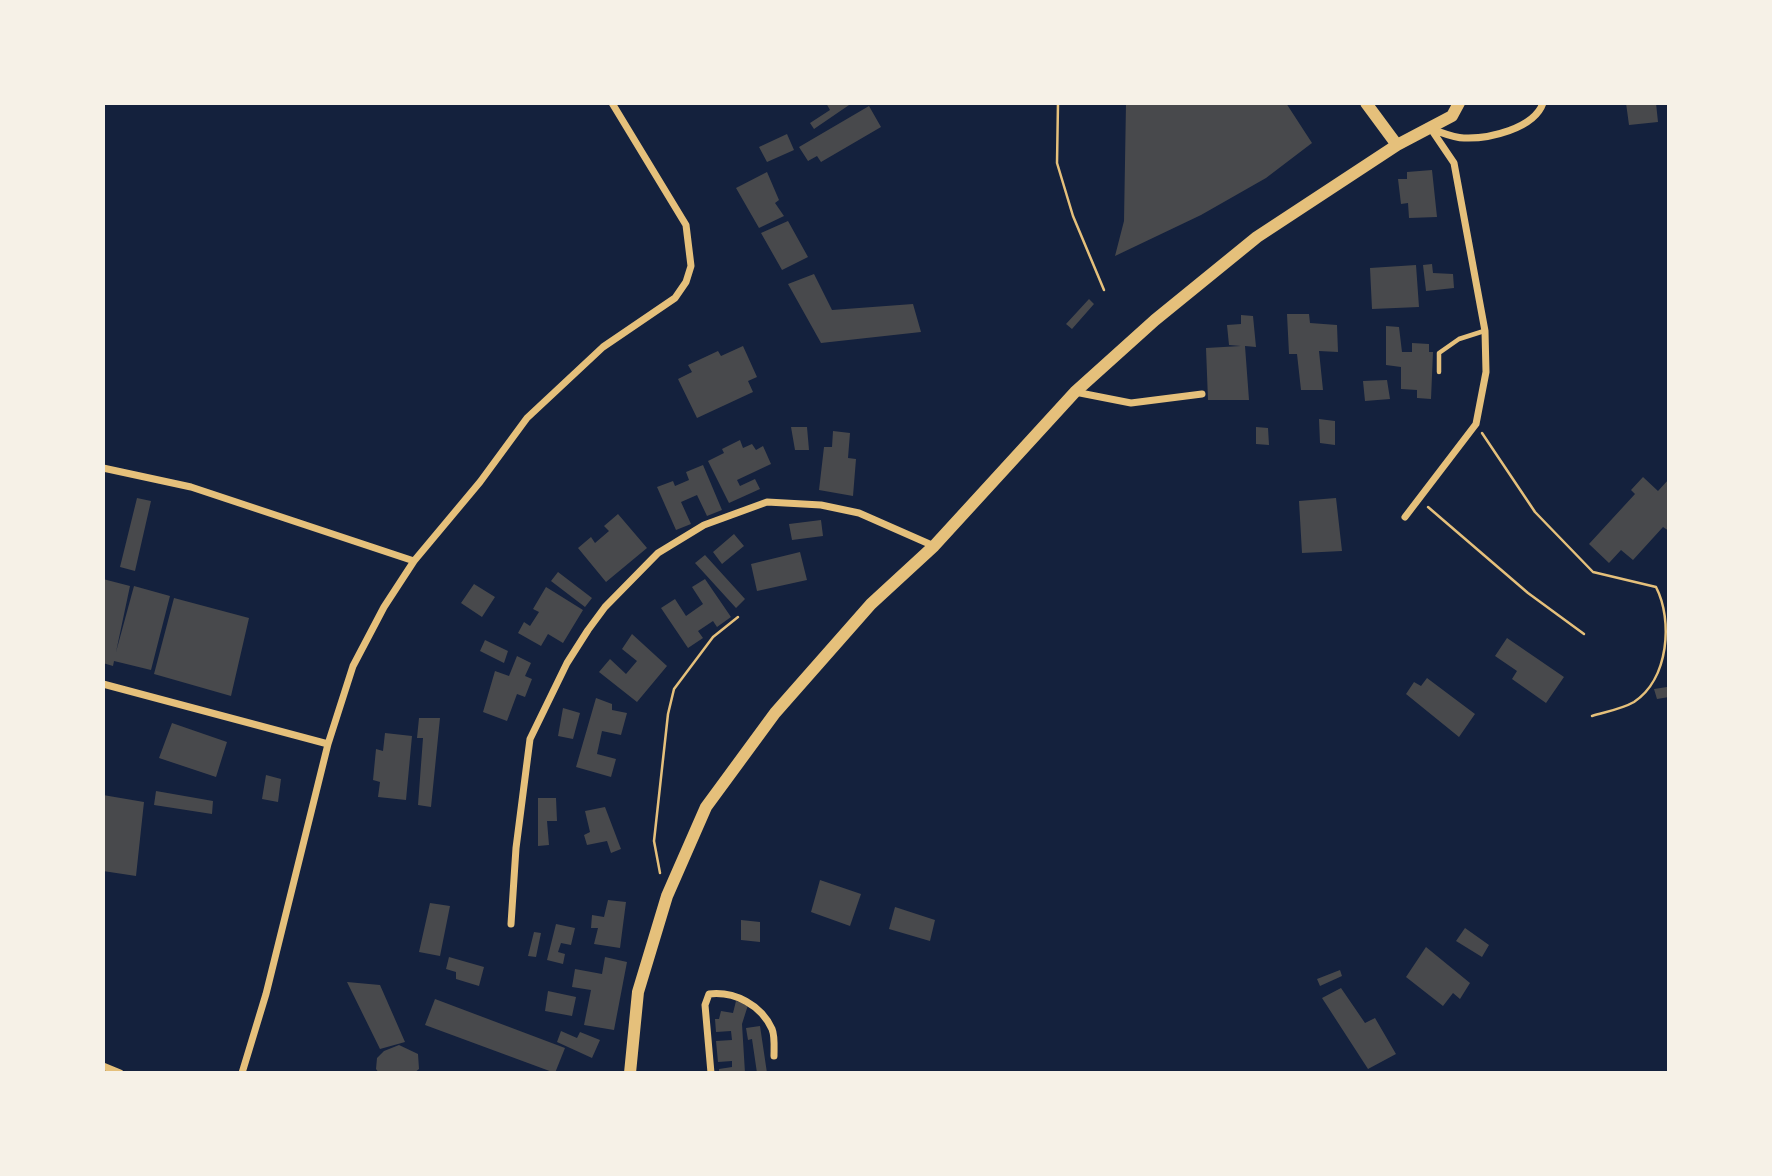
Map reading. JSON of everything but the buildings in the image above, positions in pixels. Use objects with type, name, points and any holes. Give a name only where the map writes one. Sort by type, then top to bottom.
[{"type":"main road","points":[[1366,103],[1397,145]]},
{"type":"main road","points":[[630,1073],[638,992],[667,896],[705,807],[775,713],[871,604],[934,546],[1075,392],[1155,320],[1257,237],[1397,145],[1452,116],[1459,103]]},
{"type":"street","points":[[242,1073],[266,993],[328,744],[353,666],[384,607],[414,561],[543,401],[603,347],[674,298],[686,282],[691,266],[686,225],[612,103]]},
{"type":"street","points":[[1431,129],[1463,138],[1496,134],[1520,126],[1541,109],[1543,103]]},
{"type":"street","points":[[1405,517],[1476,424],[1486,372],[1485,331],[1454,163],[1431,129]]},
{"type":"street","points":[[1075,392],[1132,403],[1202,394]]},
{"type":"street","points":[[103,468],[191,487],[414,561]]},
{"type":"street","points":[[511,924],[516,848],[530,739],[567,663],[588,630],[605,607],[657,553],[704,525],[767,502],[821,505],[859,513],[934,546]]},
{"type":"street","points":[[103,684],[328,744]]},
{"type":"street","points":[[711,1073],[705,1004],[709,994],[733,994],[760,1010],[773,1031],[774,1056]]},
{"type":"street","points":[[103,1066],[120,1073]]},
{"type":"lane","points":[[1438,372],[1439,354],[1460,339],[1485,331]]},
{"type":"path","points":[[1058,103],[1057,163],[1073,216],[1104,290]]},
{"type":"path","points":[[1476,424],[1535,512],[1593,572],[1656,587],[1664,602],[1666,644],[1654,678],[1635,701],[1592,716]]},
{"type":"path","points":[[1417,498],[1528,593],[1584,634]]},
{"type":"path","points":[[667,896],[654,841],[668,714],[674,689],[713,637],[738,617]]}]
